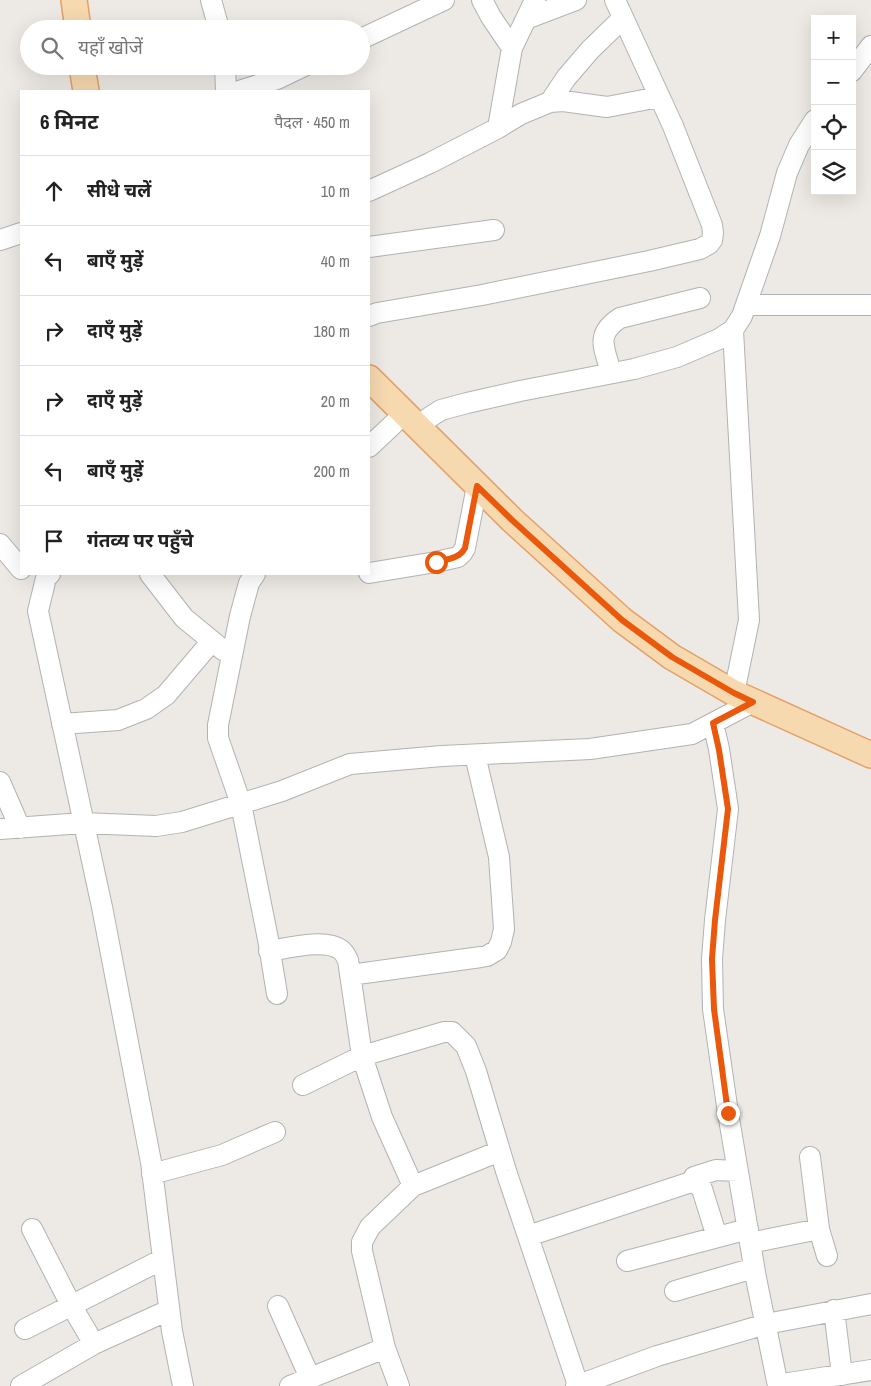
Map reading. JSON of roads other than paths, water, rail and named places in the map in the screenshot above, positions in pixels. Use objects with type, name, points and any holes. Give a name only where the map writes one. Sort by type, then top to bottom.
[{"type":"main road","points":[[74,0],[77,20]]},
{"type":"main road","points":[[83,75],[86,90]]},
{"type":"main road","points":[[370,379],[512,520],[622,620],[672,657],[744,697],[871,755]]},
{"type":"street","points":[[211,0],[217,20]]},
{"type":"street","points":[[370,35],[444,0]]},
{"type":"street","points":[[482,0],[491,18],[512,48]]},
{"type":"street","points":[[498,128],[512,48],[535,0]]},
{"type":"street","points":[[526,19],[576,0]]},
{"type":"street","points":[[370,316],[650,262],[700,249],[709,244],[712,240],[712,225],[672,126],[615,0]]},
{"type":"street","points":[[550,102],[566,78],[590,50],[623,18]]},
{"type":"street","points":[[856,66],[871,46]]},
{"type":"street","points":[[225,75],[226,90]]},
{"type":"street","points":[[247,90],[280,85],[293,75]]},
{"type":"street","points":[[370,191],[430,163],[521,114],[550,102],[563,101],[607,107],[659,97]]},
{"type":"street","points":[[370,446],[411,420],[430,417],[441,410],[520,391],[634,369],[677,357],[719,339],[732,330],[742,316],[746,305],[770,236],[787,173],[799,145],[811,126]]},
{"type":"street","points":[[370,246],[494,230]]},
{"type":"street","points":[[0,240],[20,233]]},
{"type":"street","points":[[611,373],[603,343],[605,331],[611,324],[620,318],[700,298]]},
{"type":"street","points":[[746,305],[871,305]]},
{"type":"street","points":[[0,830],[83,823],[156,826],[182,822],[282,791],[350,764],[590,749],[692,734],[713,723],[744,697],[749,620],[732,330]]},
{"type":"street","points":[[370,573],[458,557],[465,548],[477,486]]},
{"type":"street","points":[[0,544],[16,569]]},
{"type":"street","points":[[23,575],[42,592]]},
{"type":"street","points":[[49,575],[46,578],[38,611],[102,906],[152,1174],[172,1331],[184,1386]]},
{"type":"street","points":[[151,575],[184,618],[232,658]]},
{"type":"street","points":[[254,575],[249,583],[240,616],[218,725],[218,738],[241,804],[277,994]]},
{"type":"street","points":[[62,724],[118,720],[146,709],[166,695],[212,641]]},
{"type":"street","points":[[713,723],[728,809],[712,959],[714,1009],[728,1113],[754,1268],[766,1324],[783,1385],[871,1370]]},
{"type":"street","points":[[350,975],[487,956],[497,950],[504,929],[498,857],[475,755]]},
{"type":"street","points":[[0,782],[20,828]]},
{"type":"street","points":[[270,951],[315,944],[330,945],[344,953],[348,960],[362,1056],[382,1117],[413,1186]]},
{"type":"street","points":[[303,1085],[362,1056],[444,1032],[452,1032],[466,1046],[476,1071],[528,1236],[585,1384],[657,1356],[766,1324],[871,1304]]},
{"type":"street","points":[[152,1174],[222,1155],[275,1132]]},
{"type":"street","points":[[399,1386],[385,1348],[362,1251],[362,1242],[370,1227],[413,1186],[500,1151]]},
{"type":"street","points":[[810,1157],[819,1229],[826,1256]]},
{"type":"street","points":[[694,1177],[716,1170],[738,1171]]},
{"type":"street","points":[[528,1236],[695,1182],[702,1189],[717,1237]]},
{"type":"street","points":[[32,1229],[71,1305],[94,1344]]},
{"type":"street","points":[[627,1261],[717,1237],[749,1236],[819,1229]]},
{"type":"street","points":[[25,1329],[163,1259]]},
{"type":"street","points":[[674,1292],[754,1268]]},
{"type":"street","points":[[278,1306],[310,1378]]},
{"type":"street","points":[[21,1386],[94,1344],[169,1310]]},
{"type":"street","points":[[834,1310],[842,1375]]},
{"type":"street","points":[[290,1386],[385,1348]]}]
